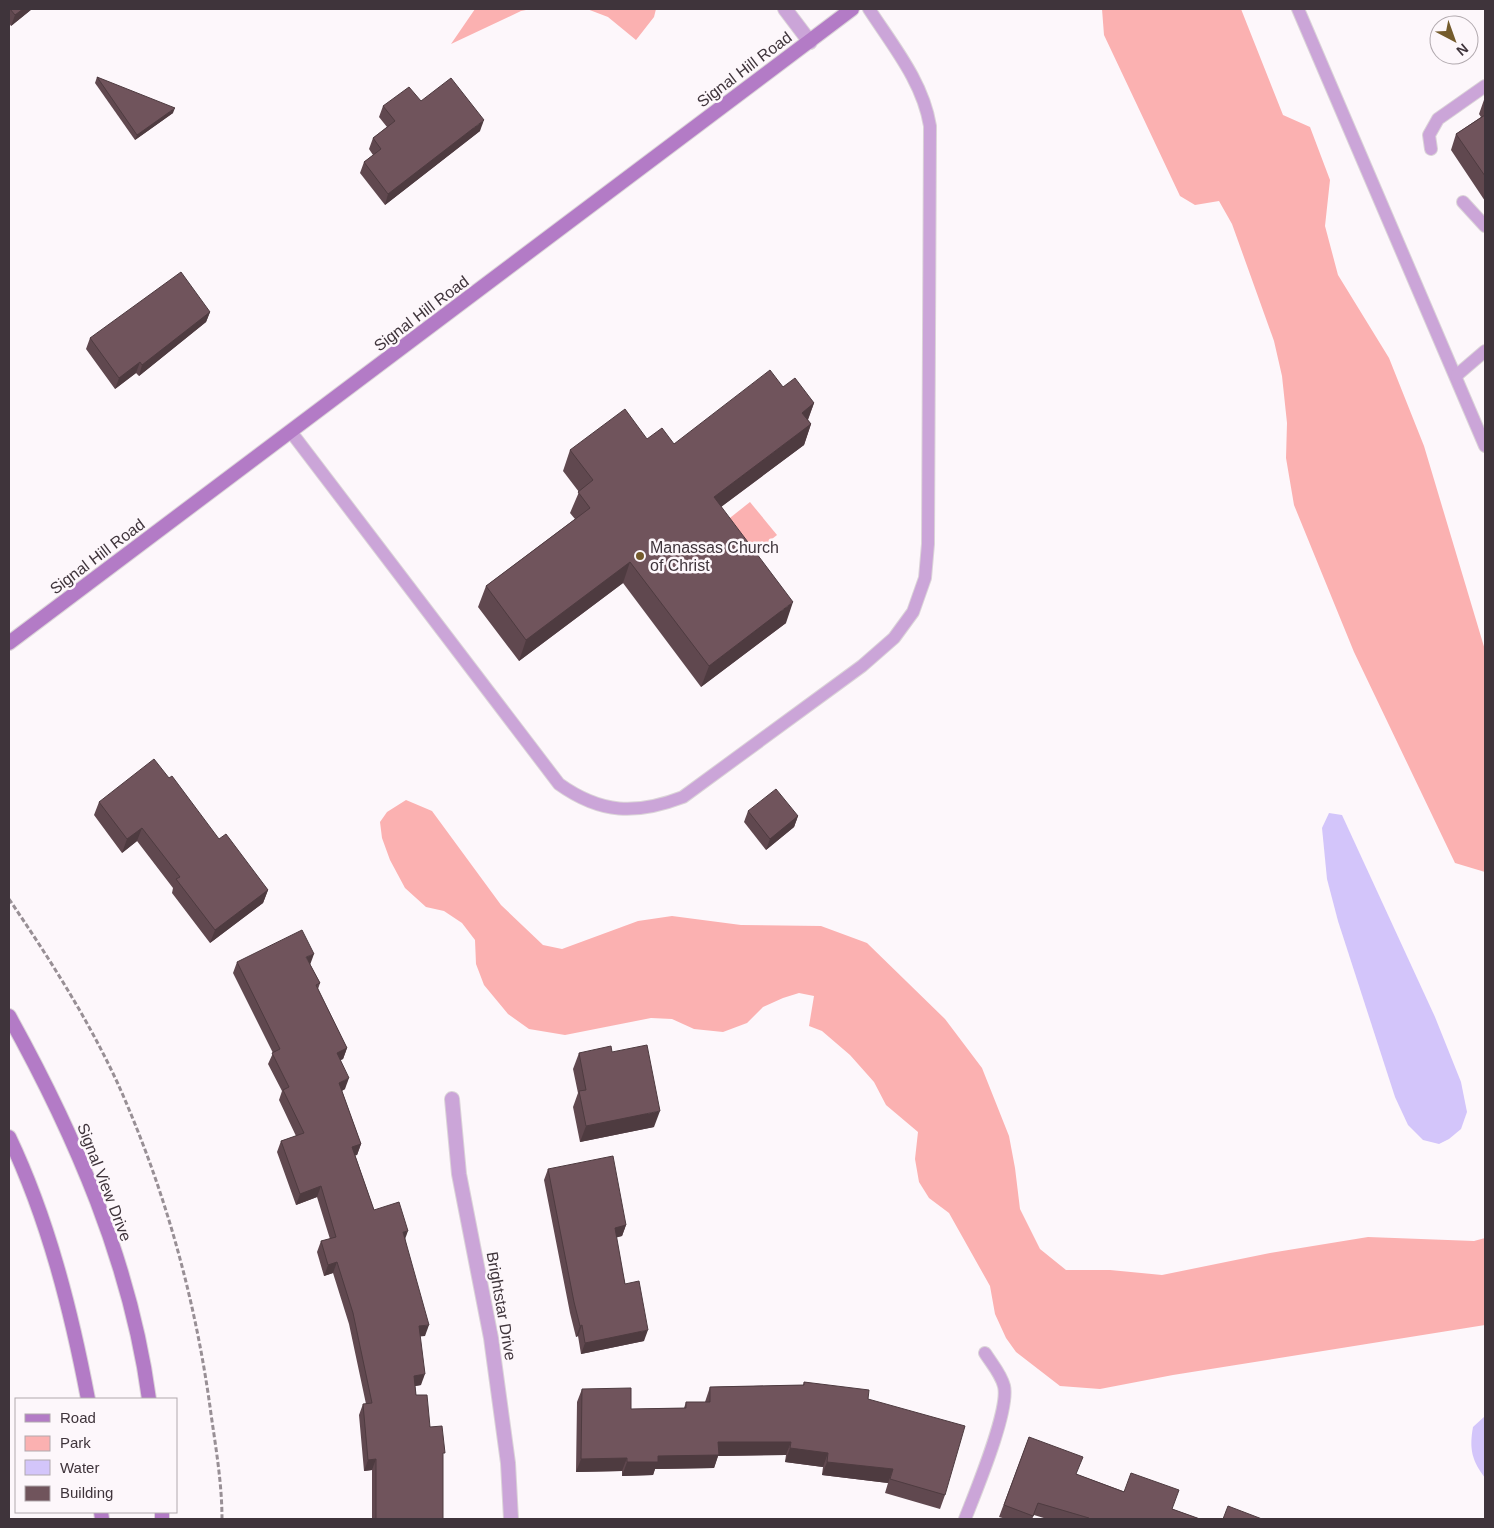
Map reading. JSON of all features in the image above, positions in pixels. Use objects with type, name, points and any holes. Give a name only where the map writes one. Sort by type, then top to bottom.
[{"type":"main road","name":"Signal Hill Road","points":[[9,642],[852,9]]},
{"type":"main road","name":"Signal View Drive","points":[[9,1016],[55,1104],[103,1216],[126,1294],[146,1374],[150,1398]]},
{"type":"main road","points":[[9,1137],[20,1160],[54,1257],[76,1336],[88,1398]]},
{"type":"street","points":[[785,9],[810,42]]},
{"type":"street","name":"Brightstar Drive","points":[[452,1099],[459,1174],[491,1338],[508,1463],[511,1519]]},
{"type":"lane","points":[[291,432],[559,784],[573,794],[599,806],[633,810],[656,808],[683,798],[862,666],[894,638],[913,612],[925,578],[928,534],[930,126],[927,108],[920,89],[869,9]]},
{"type":"lane","points":[[1298,9],[1457,375],[1485,446]]},
{"type":"lane","points":[[1431,149],[1429,135],[1438,119],[1485,86]]},
{"type":"lane","points":[[1463,202],[1485,226]]},
{"type":"lane","points":[[1457,375],[1485,351]]},
{"type":"lane","points":[[965,1519],[1003,1408],[1005,1388],[999,1374],[985,1353]]},
{"type":"path","points":[[9,899],[42,948],[85,1019],[118,1084],[154,1178],[189,1289],[199,1339],[214,1432],[222,1519]]},
{"type":"green space","points":[[475,9],[531,9],[521,11],[451,44]]},
{"type":"green space","points":[[587,9],[656,9],[654,17],[636,40],[608,17]]},
{"type":"green space","points":[[1102,9],[1241,9],[1283,115],[1310,127],[1330,180],[1325,226],[1338,275],[1389,358],[1424,446],[1485,650],[1485,872],[1455,863],[1354,652],[1294,505],[1286,458],[1287,423],[1282,376],[1274,341],[1232,224],[1219,201],[1195,205],[1180,196],[1104,35]]},
{"type":"green space","points":[[750,502],[777,535],[747,559],[721,525]]},
{"type":"green space","points":[[406,800],[432,811],[501,905],[543,945],[562,949],[638,921],[672,916],[741,925],[821,926],[867,943],[945,1019],[982,1068],[1009,1136],[1020,1209],[1040,1249],[1066,1270],[1110,1270],[1162,1275],[1270,1253],[1368,1237],[1474,1241],[1485,1238],[1485,1325],[1173,1375],[1100,1389],[1060,1386],[1016,1352],[1006,1338],[995,1314],[990,1286],[949,1213],[929,1198],[919,1182],[915,1159],[918,1132],[886,1105],[874,1082],[850,1055],[822,1031],[809,1026],[814,996],[799,993],[783,998],[763,1007],[747,1023],[723,1032],[694,1029],[672,1019],[651,1018],[565,1035],[529,1029],[508,1014],[484,985],[476,964],[475,940],[462,923],[444,911],[426,907],[405,888],[390,860],[382,838],[380,822],[387,812]]},
{"type":"water","points":[[1329,813],[1342,815],[1435,1017],[1461,1082],[1467,1112],[1461,1129],[1449,1139],[1439,1144],[1423,1140],[1408,1125],[1395,1097],[1338,921],[1327,879],[1322,828]]},
{"type":"water","points":[[1485,1416],[1485,1478],[1474,1460],[1471,1442],[1473,1427]]},
{"type":"building","points":[[10,9],[23,9],[15,15]]},
{"type":"building","points":[[97,77],[175,108],[137,135]]},
{"type":"building","points":[[451,78],[484,120],[388,194],[364,162],[381,149],[373,138],[395,121],[383,106],[409,87],[421,101]]},
{"type":"building","points":[[1485,115],[1485,176],[1456,134]]},
{"type":"building","points":[[181,272],[210,312],[142,365],[140,362],[119,378],[90,338]]},
{"type":"building","name":"Manassas Church of Christ","points":[[770,370],[783,387],[795,378],[814,403],[802,413],[811,424],[714,497],[793,602],[709,666],[630,562],[526,640],[486,586],[590,508],[578,492],[593,480],[570,450],[625,409],[647,439],[662,428],[674,444]]},
{"type":"building","points":[[154,759],[169,778],[172,776],[219,839],[226,834],[268,890],[215,930],[176,879],[180,877],[142,828],[127,839],[99,802]]},
{"type":"building","points":[[776,789],[798,816],[770,839],[748,811]]},
{"type":"building","points":[[302,930],[314,954],[306,957],[320,983],[316,985],[347,1048],[337,1053],[349,1078],[339,1083],[361,1144],[352,1147],[374,1210],[399,1202],[408,1231],[403,1232],[429,1325],[419,1326],[425,1374],[414,1376],[416,1395],[427,1395],[430,1427],[442,1426],[445,1453],[443,1453],[443,1519],[376,1519],[376,1459],[368,1460],[363,1404],[372,1403],[353,1313],[337,1262],[328,1265],[321,1241],[336,1237],[321,1186],[300,1194],[281,1141],[304,1133],[283,1090],[289,1087],[272,1053],[280,1049],[237,962]]},
{"type":"building","points":[[647,1045],[660,1111],[586,1126],[579,1091],[586,1090],[579,1053],[611,1046],[612,1052]]},
{"type":"building","points":[[613,1156],[626,1225],[615,1228],[625,1284],[639,1281],[648,1330],[585,1343],[582,1325],[580,1326],[574,1302],[548,1169]]},
{"type":"building","points":[[804,1382],[869,1390],[868,1399],[965,1426],[945,1495],[890,1479],[893,1469],[827,1462],[828,1453],[790,1448],[791,1442],[718,1442],[719,1455],[658,1456],[658,1462],[627,1462],[627,1458],[581,1459],[582,1389],[631,1388],[631,1409],[686,1408],[686,1402],[710,1402],[710,1387],[804,1385]]},
{"type":"building","points":[[1029,1437],[1083,1457],[1076,1474],[1124,1492],[1131,1473],[1179,1490],[1172,1509],[1200,1519],[1088,1519],[1038,1503],[1033,1516],[1004,1505]]},
{"type":"building","points":[[1228,1506],[1262,1519],[1223,1519]]},
{"type":"place","name":"Manassas Church of Christ","points":[[640,556]]}]
